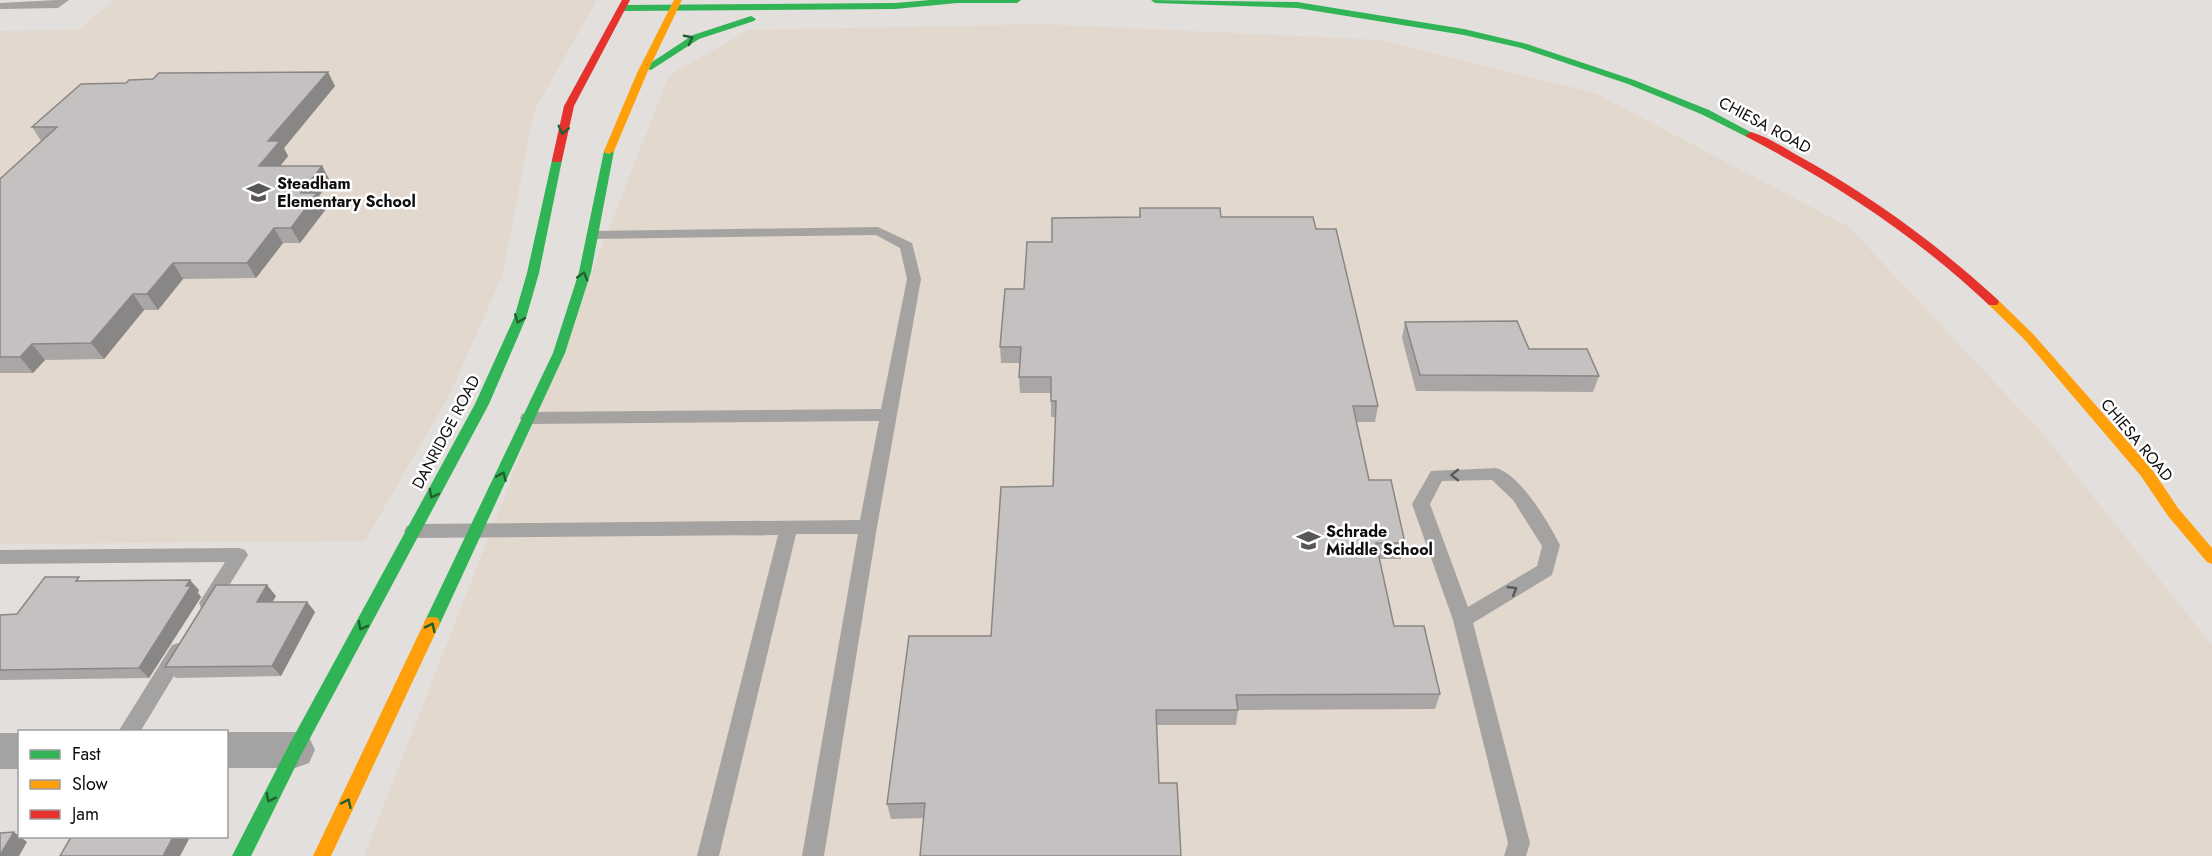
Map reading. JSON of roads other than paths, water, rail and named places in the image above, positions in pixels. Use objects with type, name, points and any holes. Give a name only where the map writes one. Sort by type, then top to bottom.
[{"type":"street","points":[[952,0],[1017,0]]},
{"type":"street","points":[[624,3],[895,6],[957,0]]},
{"type":"street","name":"CHIESA ROAD","points":[[1155,0],[1298,3],[1464,32],[1553,55],[1631,82],[1705,112],[1790,155],[1896,220],[1988,297],[2029,337],[2146,472],[2174,512],[2212,558]]},
{"type":"street","name":"DANRIDGE ROAD","points":[[241,856],[295,750],[482,404],[520,318],[533,273],[567,115],[624,3]]},
{"type":"street","points":[[606,157],[642,73],[676,4]]},
{"type":"street","points":[[642,73],[676,46],[701,33],[727,24],[779,12],[853,6]]},
{"type":"street","points":[[639,53],[656,45]]},
{"type":"street","points":[[590,67],[607,63]]},
{"type":"street","points":[[577,92],[591,97]]},
{"type":"street","points":[[322,856],[559,353],[585,272],[593,235],[606,157],[608,118]]},
{"type":"street","points":[[228,750],[295,750]]},
{"type":"street","points":[[0,751],[18,751]]},
{"type":"lane","points":[[0,6],[58,5],[64,0]]},
{"type":"lane","points":[[593,235],[878,231],[907,246],[914,279],[868,527],[813,856]]},
{"type":"lane","points":[[528,418],[888,415]]},
{"type":"lane","points":[[1463,620],[1545,570],[1551,545],[1519,495],[1496,474],[1437,475],[1421,504],[1463,620],[1519,843],[1515,856]]},
{"type":"lane","points":[[413,531],[868,527]]},
{"type":"lane","points":[[708,856],[789,528]]},
{"type":"lane","points":[[0,557],[239,555],[129,730]]},
{"type":"place","name":"Steadham Elementary School","points":[[259,192]]},
{"type":"place","name":"Schrade Middle School","points":[[1308,540]]}]
